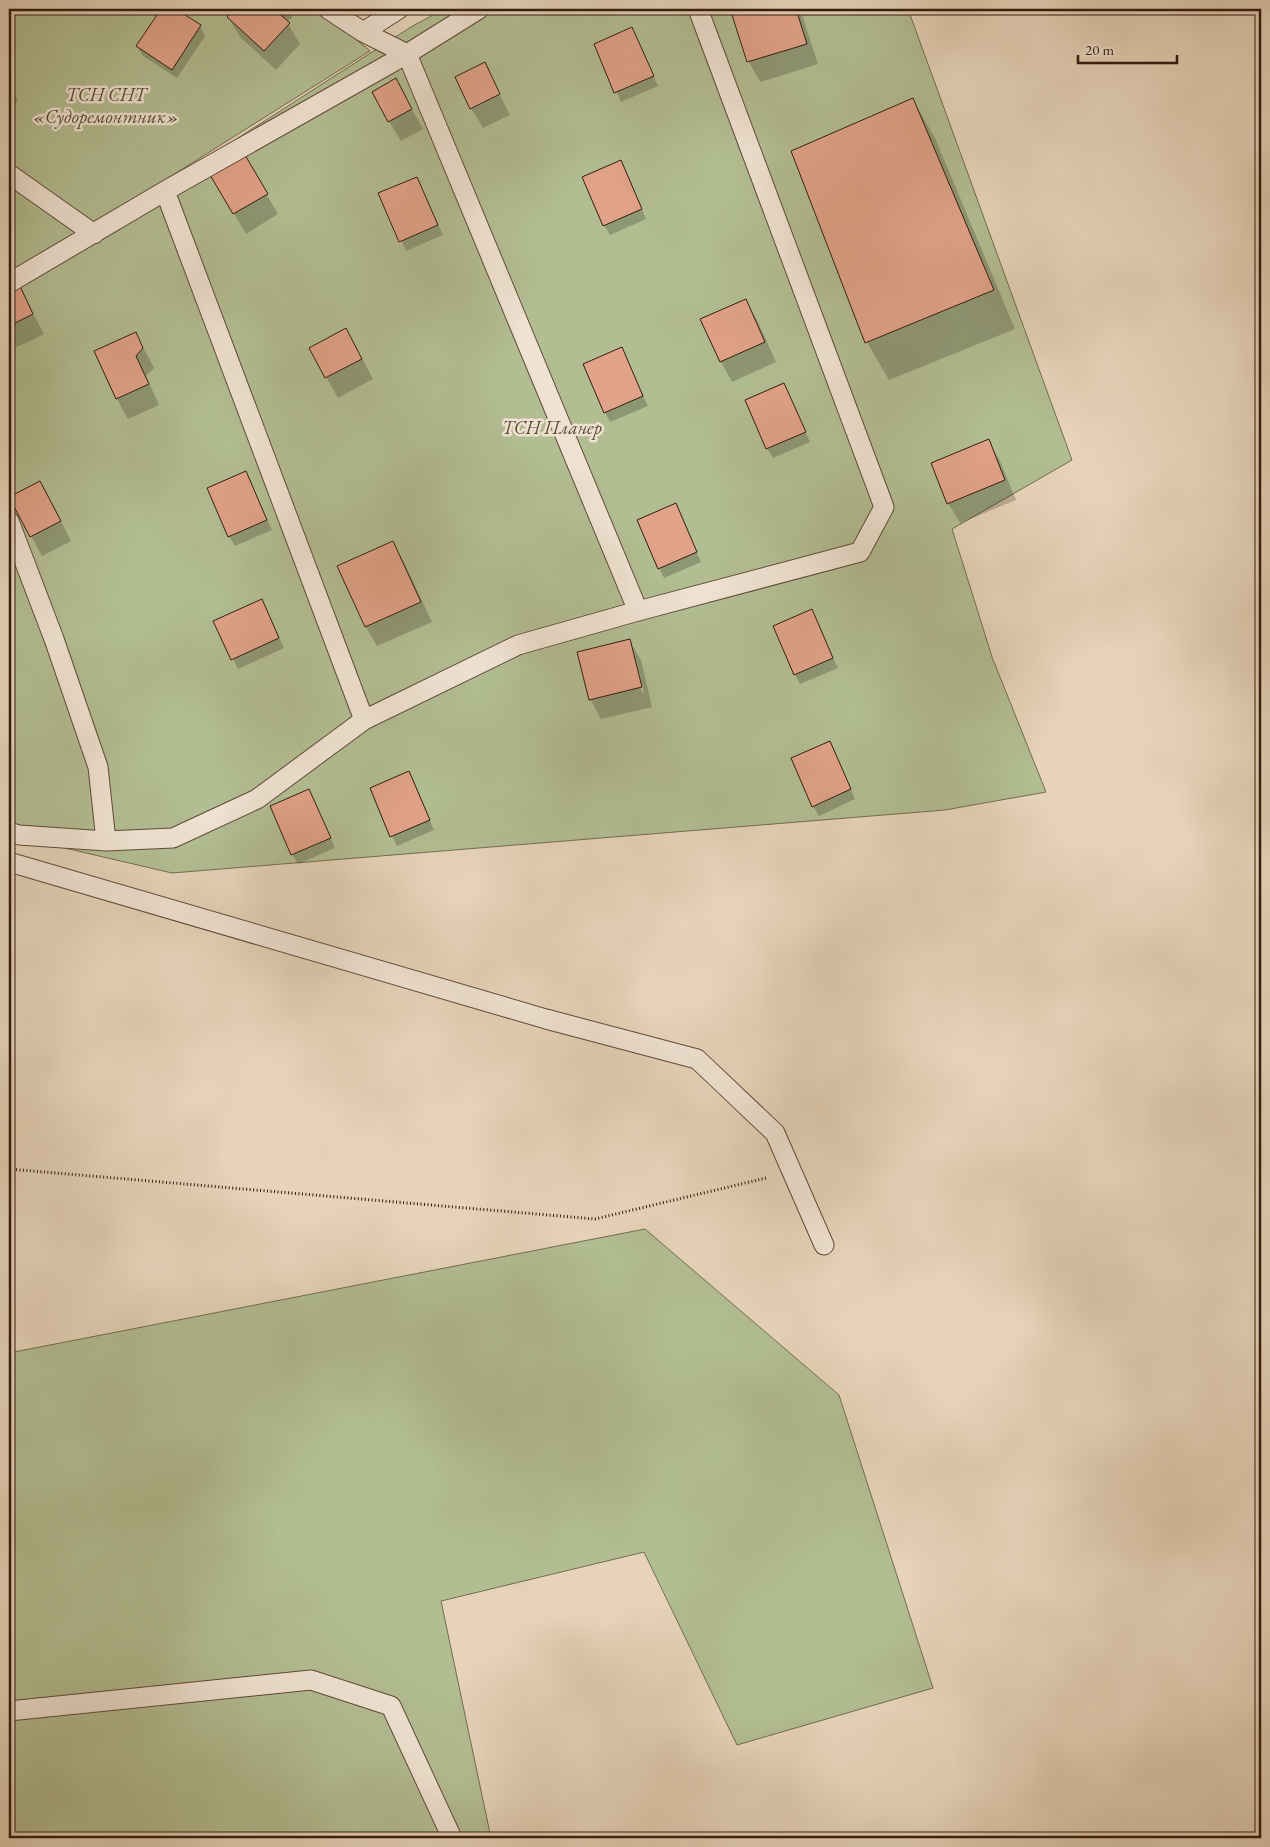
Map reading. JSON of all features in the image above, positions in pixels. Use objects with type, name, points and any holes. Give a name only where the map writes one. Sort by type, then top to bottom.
[{"type":"lane","points":[[328,9],[363,32],[407,54],[638,611]]},
{"type":"lane","points":[[363,32],[400,9]]},
{"type":"lane","points":[[9,283],[165,191],[407,54],[479,9]]},
{"type":"lane","points":[[9,832],[19,835],[106,841],[173,838],[257,799],[364,720],[518,645],[860,552],[884,507],[698,9]]},
{"type":"lane","points":[[9,174],[94,234]]},
{"type":"lane","points":[[165,191],[364,720]]},
{"type":"lane","points":[[9,521],[54,639],[98,768],[106,841]]},
{"type":"lane","points":[[9,862],[546,1019],[697,1059],[775,1134],[824,1245]]},
{"type":"lane","points":[[9,1711],[311,1680],[391,1706],[452,1838]]},
{"type":"path","points":[[9,1169],[596,1219],[792,1171]]},
{"type":"green space","name":"ТСН СНТ «Судоремонтник»","points":[[9,9],[320,9],[370,51],[9,278]]},
{"type":"green space","name":"ТСН Планер","points":[[444,9],[908,9],[1072,460],[952,529],[992,657],[1046,792],[945,810],[172,873],[9,835],[9,285],[411,27]]},
{"type":"green space","points":[[645,1229],[839,1395],[933,1688],[737,1745],[644,1552],[441,1601],[491,1838],[9,1838],[9,1353]]},
{"type":"building","points":[[161,9],[176,9],[201,25],[172,70],[136,46]]},
{"type":"building","points":[[234,9],[274,9],[290,23],[264,51],[227,17]]},
{"type":"building","points":[[753,9],[796,9],[807,44],[747,62],[732,15]]},
{"type":"building","points":[[632,27],[654,76],[614,93],[594,44]]},
{"type":"building","points":[[485,62],[500,94],[470,109],[455,77]]},
{"type":"building","points":[[396,78],[412,109],[388,122],[372,92]]},
{"type":"building","points":[[913,98],[994,290],[865,343],[791,151]]},
{"type":"building","points":[[245,155],[268,194],[233,214],[210,175]]},
{"type":"building","points":[[621,160],[642,209],[603,226],[582,177]]},
{"type":"building","points":[[417,177],[438,225],[399,242],[378,193]]},
{"type":"building","points":[[19,284],[33,314],[9,326],[9,289]]},
{"type":"building","points":[[746,299],[765,342],[720,362],[700,319]]},
{"type":"building","points":[[346,328],[362,359],[325,378],[309,348]]},
{"type":"building","points":[[136,332],[143,348],[136,356],[149,384],[116,399],[94,351]]},
{"type":"building","points":[[622,347],[643,396],[604,413],[583,364]]},
{"type":"building","points":[[784,383],[806,432],[766,449],[745,400]]},
{"type":"building","points":[[989,439],[1005,480],[947,504],[931,463]]},
{"type":"building","points":[[246,471],[267,520],[228,537],[207,488]]},
{"type":"building","points":[[40,481],[61,521],[30,537],[9,497]]},
{"type":"building","points":[[676,503],[697,552],[658,569],[637,520]]},
{"type":"building","points":[[393,541],[421,602],[365,627],[337,566]]},
{"type":"building","points":[[262,599],[279,638],[231,660],[213,621]]},
{"type":"building","points":[[812,609],[833,658],[794,675],[773,626]]},
{"type":"building","points":[[630,639],[642,687],[589,700],[577,652]]},
{"type":"building","points":[[830,741],[851,789],[812,807],[791,758]]},
{"type":"building","points":[[409,771],[430,820],[390,837],[370,788]]},
{"type":"building","points":[[309,789],[331,838],[291,855],[270,806]]}]
